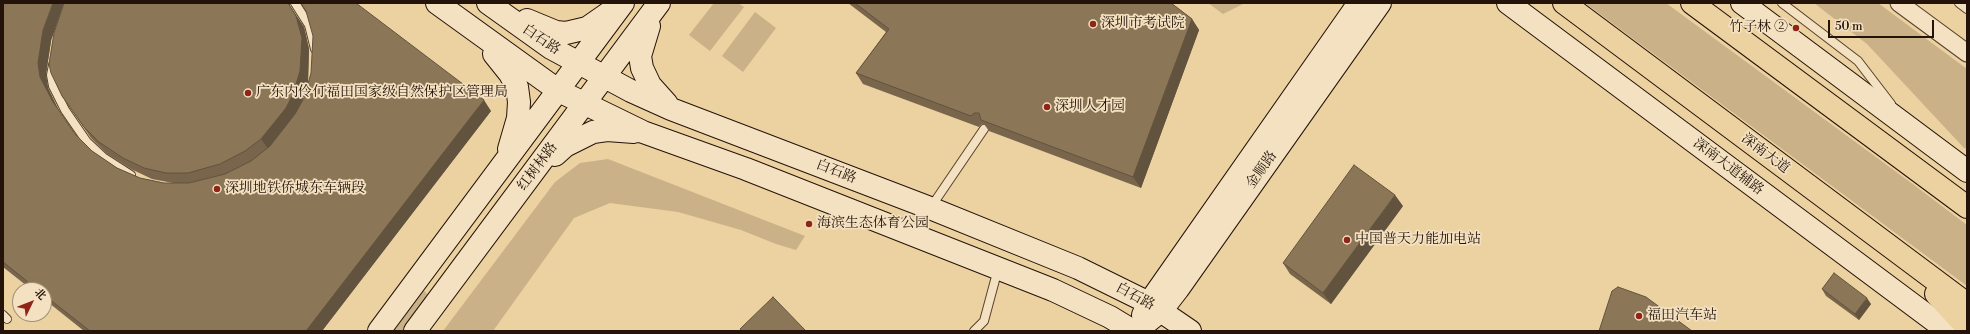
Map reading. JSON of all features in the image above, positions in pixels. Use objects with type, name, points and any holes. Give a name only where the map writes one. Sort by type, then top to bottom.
[{"type":"main road","points":[[437,3],[559,91],[585,105],[643,132],[746,169],[998,268],[1081,303],[1135,331]]},
{"type":"main road","points":[[491,5],[556,32],[566,33],[577,32],[595,24],[620,3]]},
{"type":"main road","name":"红树林路","points":[[379,331],[623,3]]},
{"type":"main road","name":"金顺路","points":[[1301,100],[1359,3]]},
{"type":"main road","name":"金顺路","points":[[1135,331],[1155,307],[1301,100],[1380,3]]},
{"type":"main road","name":"深南大道辅路","points":[[1508,3],[1948,331]]},
{"type":"main road","name":"深南大道","points":[[1564,3],[1886,245],[1967,304]]},
{"type":"main road","points":[[1692,3],[1967,207]]},
{"type":"main road","points":[[1742,3],[1967,171]]},
{"type":"main road","points":[[658,4],[643,43],[640,56],[642,68],[650,85],[671,109]]},
{"type":"main road","name":"红树林路","points":[[415,331],[585,105],[658,4]]},
{"type":"main road","name":"白石路","points":[[491,5],[551,48],[578,64],[671,109],[930,208],[1078,268],[1155,307],[1190,331]]},
{"type":"main road","points":[[474,30],[510,74],[517,88],[519,102],[518,118],[513,138],[503,165]]},
{"type":"main road","points":[[525,183],[565,146],[580,137],[593,132],[607,130],[643,132]]},
{"type":"main road","points":[[1886,245],[1967,327]]},
{"type":"street","points":[[1899,3],[1967,53]]},
{"type":"lane","points":[[296,3],[308,25],[315,48],[314,55]]},
{"type":"lane","points":[[1782,3],[1858,61],[1911,130]]},
{"type":"lane","points":[[1959,3],[1967,9]]},
{"type":"lane","points":[[54,56],[51,75],[53,86],[64,110],[87,142],[103,157],[139,179]]},
{"type":"lane","points":[[930,208],[984,129]]},
{"type":"lane","points":[[974,331],[984,321],[998,268]]},
{"type":"shaded area","points":[[714,3],[738,3],[744,7],[710,51],[689,35]]},
{"type":"shaded area","points":[[1208,3],[1245,3],[1223,14]]},
{"type":"shaded area","points":[[1585,3],[1666,3],[1914,185],[1967,225],[1967,286]]},
{"type":"shaded area","points":[[1814,3],[1878,3],[1967,69],[1967,149],[1964,148],[1867,44]]},
{"type":"shaded area","points":[[755,12],[776,28],[743,72],[722,56]]},
{"type":"shaded area","points":[[608,159],[805,236],[796,250],[741,230],[678,212],[610,203],[574,218],[493,331],[443,331],[555,182],[580,163]]},
{"type":"shaded area","points":[[420,286],[429,296],[403,331],[387,331]]},
{"type":"building","name":"深圳地铁侨城东车辆段","points":[[3,3],[53,3],[43,30],[38,63],[40,77],[53,102],[75,134],[92,151],[117,168],[140,178],[164,183],[189,183],[225,174],[251,161],[270,146],[295,114],[304,98],[311,73],[313,36],[306,11],[301,3],[356,3],[484,100],[306,331],[90,331],[52,301],[52,282],[28,282],[3,262]]},
{"type":"building","points":[[64,3],[288,3],[296,16],[302,38],[300,71],[293,94],[286,108],[261,139],[245,151],[220,164],[188,173],[166,173],[144,168],[123,158],[99,142],[84,127],[62,96],[51,73],[49,64],[54,33]]},
{"type":"building","name":"深圳人才园","points":[[855,3],[1171,3],[1192,19],[1133,177],[981,120],[979,113],[974,113],[971,116],[856,73],[889,29]]},
{"type":"building","name":"中国普天力能加电站","points":[[1354,165],[1395,195],[1323,293],[1283,263]]},
{"type":"building","points":[[1834,273],[1867,298],[1855,314],[1822,289]]},
{"type":"building","name":"福田汽车站","points":[[1618,287],[1646,297],[1692,331],[1599,331],[1612,291]]},
{"type":"building","points":[[773,297],[806,331],[742,331],[740,329]]},
{"type":"place","name":"深圳市考试院","points":[[1093,24]]},
{"type":"place","name":"竹子林 ②","points":[[1796,28]]},
{"type":"place","name":"广东内伶仃福田国家级自然保护区管理局","points":[[248,93]]},
{"type":"place","name":"深圳人才园","points":[[1047,107]]},
{"type":"place","name":"深圳地铁侨城东车辆段","points":[[217,189]]},
{"type":"place","name":"海滨生态体育公园","points":[[809,224]]},
{"type":"place","name":"中国普天力能加电站","points":[[1347,240]]},
{"type":"place","name":"福田汽车站","points":[[1639,316]]}]
